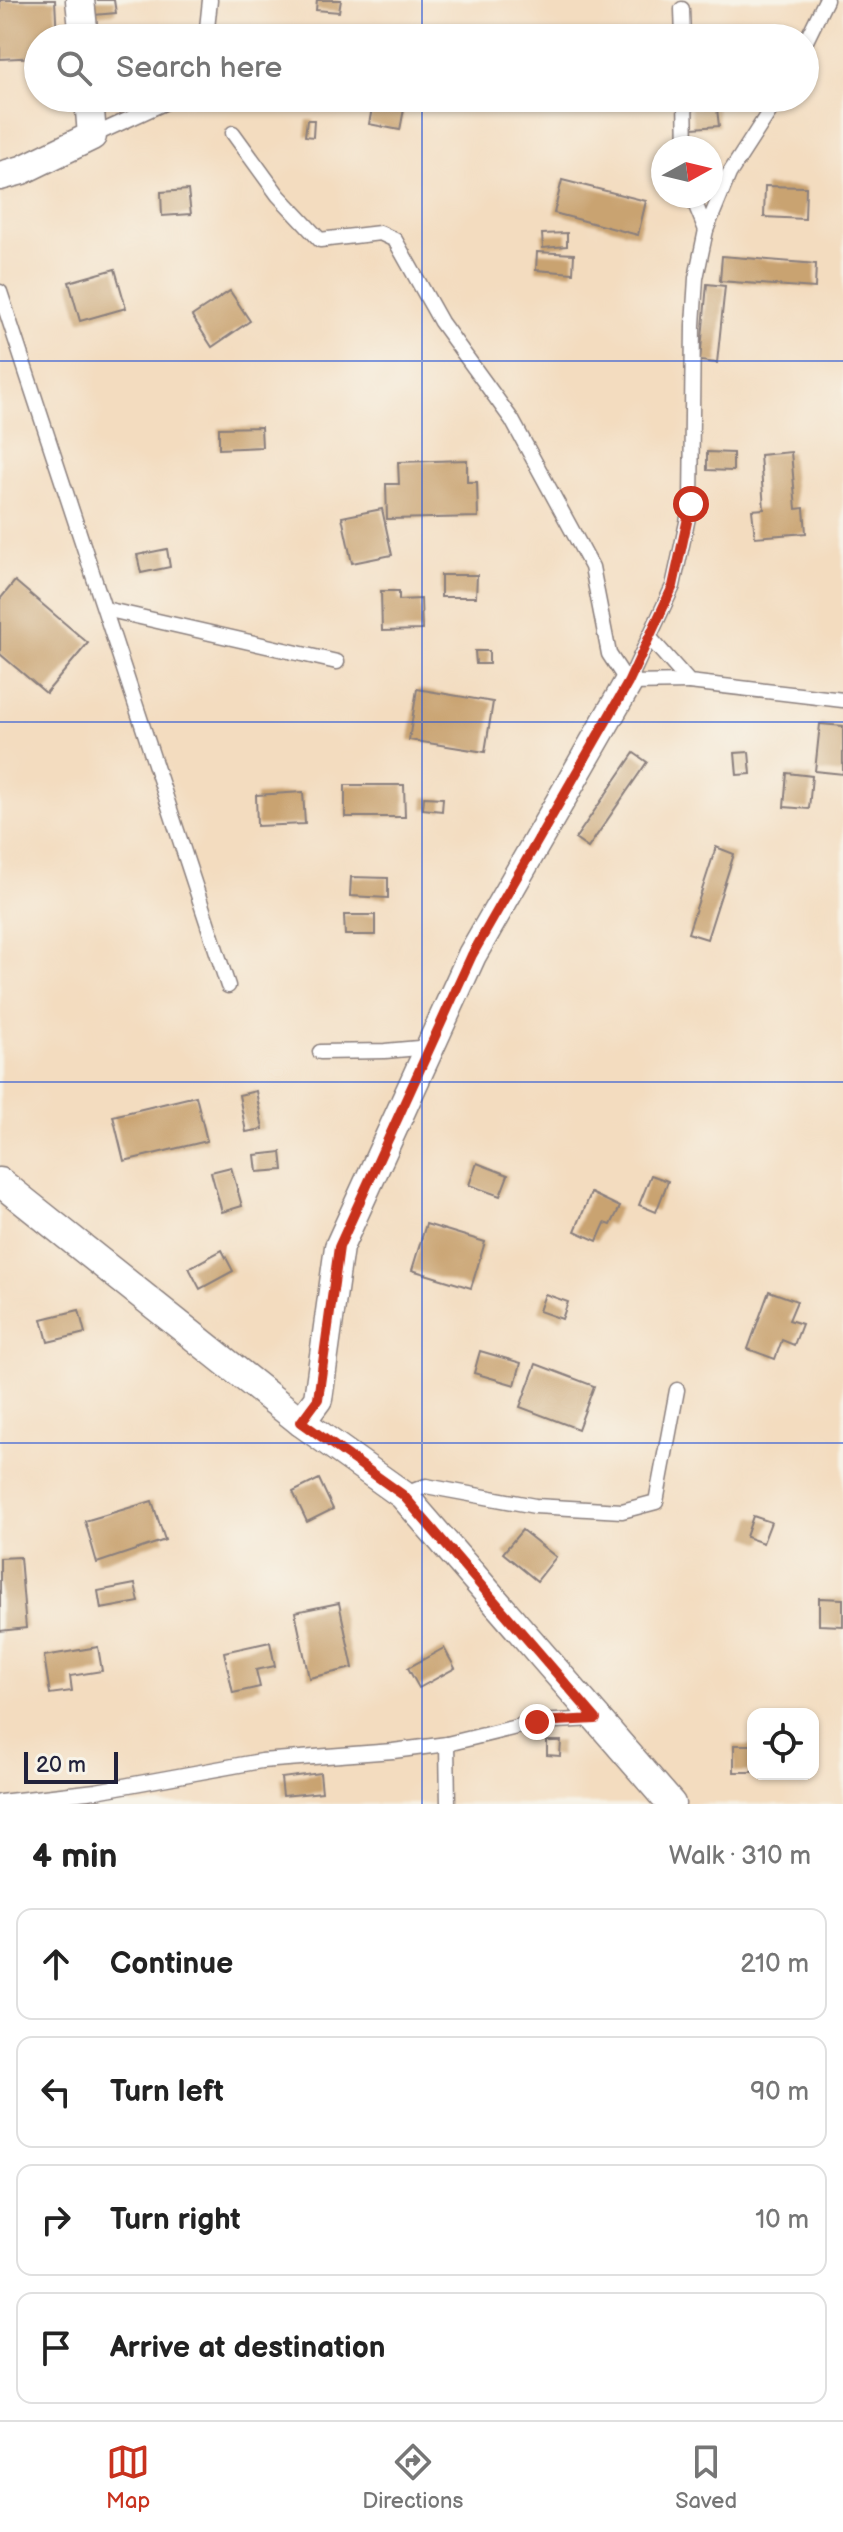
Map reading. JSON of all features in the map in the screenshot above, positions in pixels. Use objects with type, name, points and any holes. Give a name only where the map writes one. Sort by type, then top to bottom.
[{"type":"street","points":[[80,0],[83,24]]},
{"type":"street","points":[[0,176],[22,170],[92,136],[90,112]]},
{"type":"street","points":[[301,1422],[318,1399],[339,1247],[472,955],[628,683]]},
{"type":"street","points":[[0,1182],[301,1422],[403,1495],[671,1804]]},
{"type":"lane","points":[[207,24],[210,0]]},
{"type":"lane","points":[[814,24],[826,0]]},
{"type":"lane","points":[[682,9],[683,24]]},
{"type":"lane","points":[[92,136],[144,112]]},
{"type":"lane","points":[[685,112],[686,136]]},
{"type":"lane","points":[[628,683],[673,586],[691,504],[693,325],[696,278],[706,230],[729,174],[769,112]]},
{"type":"lane","points":[[233,133],[278,195],[320,240],[380,233],[395,240],[441,322],[512,420],[592,567],[609,654],[628,683]]},
{"type":"lane","points":[[697,208],[706,230]]},
{"type":"lane","points":[[0,292],[228,986]]},
{"type":"lane","points":[[105,609],[337,662]]},
{"type":"lane","points":[[649,637],[689,682]]},
{"type":"lane","points":[[628,683],[689,682],[843,700]]},
{"type":"lane","points":[[320,1052],[430,1047]]},
{"type":"lane","points":[[403,1495],[426,1486],[535,1506],[622,1511],[656,1502],[677,1390]]},
{"type":"lane","points":[[0,1802],[96,1791],[261,1761],[447,1744],[537,1722],[596,1719]]},
{"type":"lane","points":[[447,1744],[448,1804]]},
{"type":"building","points":[[0,0],[55,0],[56,24],[24,24],[24,58],[0,59]]},
{"type":"building","points":[[93,0],[114,0],[116,13],[94,15]]},
{"type":"building","points":[[317,0],[341,0],[339,12],[316,10]]},
{"type":"building","points":[[371,112],[403,112],[400,130],[369,124]]},
{"type":"building","points":[[691,112],[717,112],[719,126],[693,128]]},
{"type":"building","points":[[307,120],[314,120],[313,137],[305,136]]},
{"type":"building","points":[[562,180],[646,201],[638,235],[554,213]]},
{"type":"building","points":[[765,186],[806,187],[805,219],[764,217]]},
{"type":"building","points":[[188,190],[191,214],[162,216],[161,192]]},
{"type":"building","points":[[567,233],[567,246],[543,248],[542,234]]},
{"type":"building","points":[[537,252],[574,254],[573,273],[536,270]]},
{"type":"building","points":[[722,256],[816,264],[815,288],[720,281]]},
{"type":"building","points":[[115,269],[126,308],[80,321],[69,282]]},
{"type":"building","points":[[707,284],[725,286],[717,363],[700,361]]},
{"type":"building","points":[[230,291],[250,321],[212,347],[192,316]]},
{"type":"building","points":[[261,427],[262,447],[219,449],[219,428]]},
{"type":"building","points":[[707,452],[733,453],[733,471],[707,470]]},
{"type":"building","points":[[791,452],[796,509],[804,508],[806,533],[755,537],[752,510],[764,509],[760,455]]},
{"type":"building","points":[[467,460],[467,482],[477,482],[478,517],[387,519],[386,484],[399,484],[398,462]]},
{"type":"building","points":[[382,509],[392,555],[352,563],[342,517]]},
{"type":"building","points":[[167,549],[170,567],[141,573],[137,555]]},
{"type":"building","points":[[441,575],[477,575],[476,597],[441,597]]},
{"type":"building","points":[[15,581],[88,643],[46,693],[0,654],[0,599]]},
{"type":"building","points":[[381,591],[399,591],[399,600],[421,599],[422,630],[382,631]]},
{"type":"building","points":[[475,651],[489,651],[489,664],[476,664]]},
{"type":"building","points":[[417,689],[493,702],[485,752],[409,740]]},
{"type":"building","points":[[820,724],[843,726],[843,774],[815,771]]},
{"type":"building","points":[[749,752],[751,774],[737,775],[735,753]]},
{"type":"building","points":[[634,753],[647,762],[588,848],[575,839]]},
{"type":"building","points":[[787,773],[812,776],[809,809],[784,807]]},
{"type":"building","points":[[345,785],[404,785],[405,817],[345,817]]},
{"type":"building","points":[[303,792],[305,824],[257,826],[256,795]]},
{"type":"building","points":[[424,797],[443,798],[442,811],[423,809]]},
{"type":"building","points":[[716,847],[734,854],[707,939],[688,933]]},
{"type":"building","points":[[351,877],[388,878],[388,898],[350,896]]},
{"type":"building","points":[[344,915],[375,915],[375,935],[345,935]]},
{"type":"building","points":[[256,1091],[263,1129],[246,1132],[239,1095]]},
{"type":"building","points":[[196,1096],[207,1141],[124,1161],[113,1116]]},
{"type":"building","points":[[281,1152],[283,1170],[257,1172],[255,1155]]},
{"type":"building","points":[[477,1163],[508,1175],[500,1196],[469,1185]]},
{"type":"building","points":[[231,1167],[242,1206],[222,1212],[211,1172]]},
{"type":"building","points":[[651,1175],[668,1181],[656,1212],[639,1205]]},
{"type":"building","points":[[591,1193],[620,1207],[611,1225],[605,1223],[597,1241],[575,1231]]},
{"type":"building","points":[[426,1224],[485,1242],[471,1288],[412,1270]]},
{"type":"building","points":[[222,1250],[233,1271],[200,1289],[189,1268]]},
{"type":"building","points":[[769,1291],[797,1301],[789,1320],[802,1324],[794,1345],[782,1340],[775,1359],[748,1349]]},
{"type":"building","points":[[545,1294],[568,1302],[562,1319],[539,1311]]},
{"type":"building","points":[[79,1310],[85,1333],[48,1342],[42,1319]]},
{"type":"building","points":[[480,1351],[521,1363],[515,1385],[474,1373]]},
{"type":"building","points":[[536,1364],[594,1386],[578,1429],[520,1407]]},
{"type":"building","points":[[319,1479],[333,1509],[307,1522],[293,1492]]},
{"type":"building","points":[[152,1501],[165,1540],[97,1563],[85,1521]]},
{"type":"building","points":[[753,1516],[771,1522],[763,1543],[746,1537]]},
{"type":"building","points":[[522,1530],[556,1557],[537,1581],[503,1553]]},
{"type":"building","points":[[20,1557],[26,1628],[0,1631],[0,1558]]},
{"type":"building","points":[[135,1584],[139,1602],[101,1609],[98,1591]]},
{"type":"building","points":[[819,1598],[843,1599],[843,1626],[819,1625]]},
{"type":"building","points":[[339,1603],[353,1668],[309,1678],[295,1612]]},
{"type":"building","points":[[270,1642],[275,1666],[256,1670],[260,1687],[233,1693],[224,1652]]},
{"type":"building","points":[[98,1647],[102,1671],[70,1676],[72,1691],[50,1694],[44,1656]]},
{"type":"building","points":[[444,1648],[455,1668],[419,1688],[408,1668]]},
{"type":"building","points":[[547,1741],[561,1741],[560,1756],[547,1755]]},
{"type":"building","points":[[734,1745],[747,1745],[747,1772],[734,1772]]},
{"type":"building","points":[[320,1773],[322,1792],[283,1796],[281,1778]]},
{"type":"route","points":[[537,1722],[596,1719],[403,1495],[301,1422],[318,1399],[339,1247],[472,955],[628,683],[673,586],[691,504]]}]
